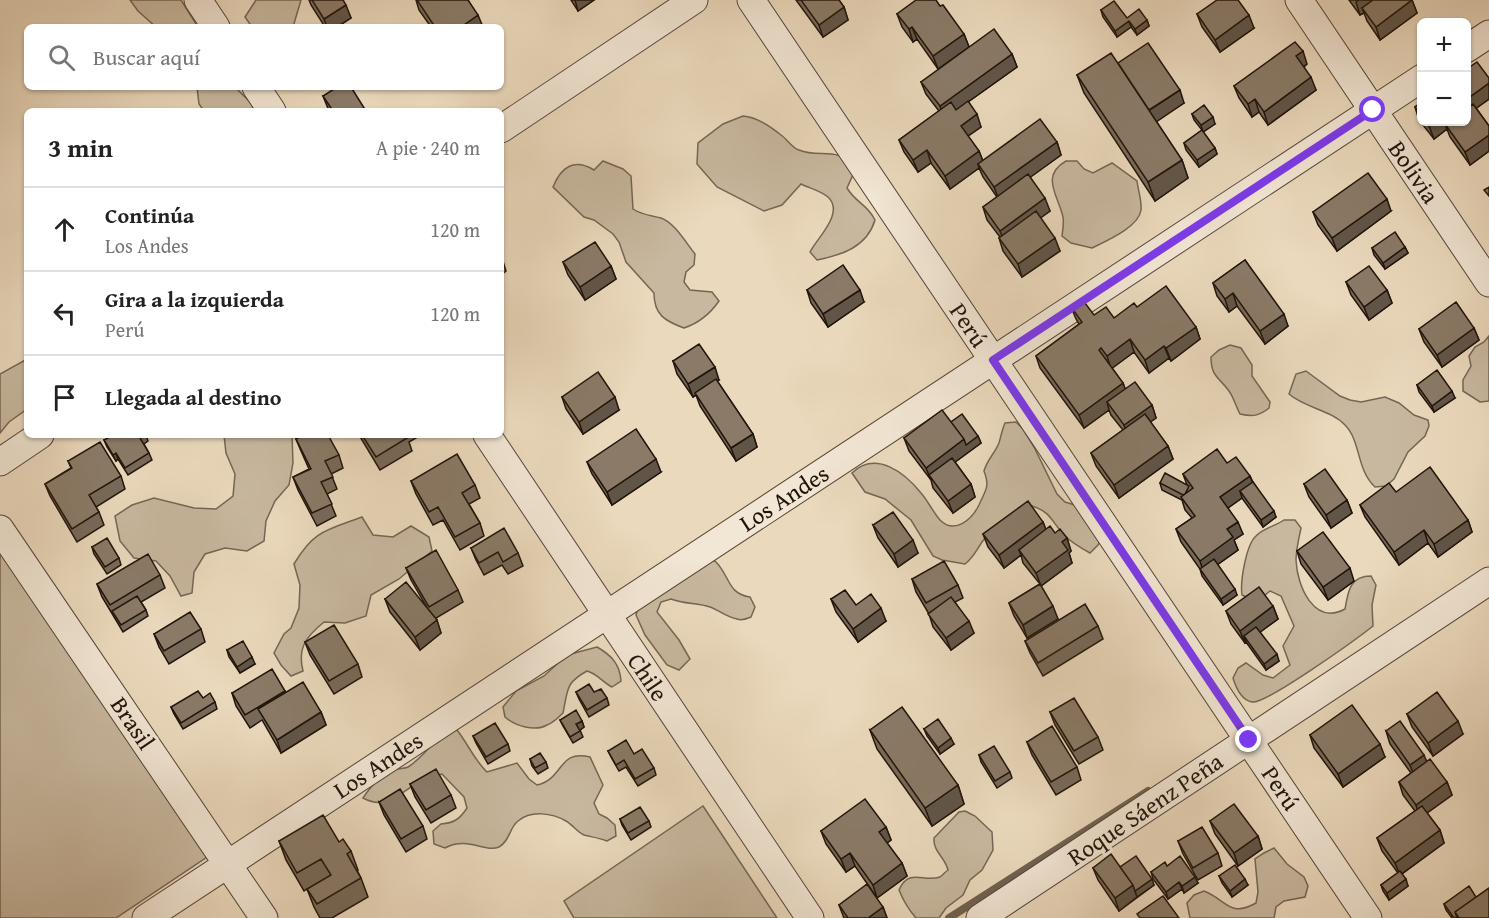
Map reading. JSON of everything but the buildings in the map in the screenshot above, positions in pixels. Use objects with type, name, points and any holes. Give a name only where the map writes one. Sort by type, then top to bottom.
[{"type":"street","points":[[198,0],[214,24]]},
{"type":"street","points":[[504,127],[694,0]]},
{"type":"street","name":"Perú","points":[[751,0],[1368,918]]},
{"type":"street","name":"Bolivia","points":[[1299,0],[1489,283]]},
{"type":"street","points":[[1471,46],[1489,34]]},
{"type":"street","name":"Los Andes","points":[[146,918],[1417,81]]},
{"type":"street","points":[[258,90],[270,108]]},
{"type":"street","points":[[0,462],[36,438]]},
{"type":"street","name":"Chile","points":[[489,438],[810,918]]},
{"type":"street","name":"Brasil","points":[[0,529],[264,918]]},
{"type":"street","name":"Roque Sáenz Peña","points":[[980,918],[1489,581]]},
{"type":"shaded area","points":[[130,0],[181,0],[196,24],[153,24]]},
{"type":"shaded area","points":[[256,0],[301,0],[294,24],[250,24],[245,17]]},
{"type":"shaded area","points":[[197,90],[238,90],[256,108],[202,108],[199,104]]},
{"type":"shaded area","points":[[743,116],[768,125],[796,149],[842,157],[856,168],[847,188],[869,210],[875,220],[860,243],[844,252],[817,260],[810,252],[832,218],[832,203],[825,195],[801,184],[782,205],[764,211],[717,187],[697,164],[698,143],[723,124]]},
{"type":"shaded area","points":[[603,161],[623,169],[631,176],[633,209],[666,221],[676,229],[695,254],[694,265],[686,272],[684,282],[690,290],[712,292],[719,301],[695,324],[684,328],[666,320],[658,312],[654,293],[626,262],[619,242],[613,234],[594,220],[584,217],[553,187],[560,174],[569,167],[580,165],[594,170]]},
{"type":"shaded area","points":[[1066,161],[1077,161],[1084,169],[1093,173],[1112,163],[1137,181],[1141,210],[1139,216],[1121,233],[1092,248],[1071,243],[1062,236],[1063,217],[1052,180],[1058,167]]},
{"type":"shaded area","points":[[1489,336],[1489,401],[1480,402],[1463,391],[1463,380],[1471,366],[1469,356],[1475,347]]},
{"type":"shaded area","points":[[1230,345],[1241,348],[1252,365],[1252,376],[1270,402],[1269,408],[1259,414],[1252,416],[1240,414],[1231,394],[1214,373],[1211,357]]},
{"type":"shaded area","points":[[24,361],[24,411],[9,422],[0,433],[0,374]]},
{"type":"shaded area","points":[[1306,371],[1340,396],[1361,402],[1385,397],[1399,403],[1414,415],[1428,420],[1429,426],[1425,436],[1408,452],[1394,479],[1386,486],[1375,487],[1369,480],[1361,464],[1354,439],[1345,425],[1333,416],[1289,394],[1296,374]]},
{"type":"shaded area","points":[[1016,422],[1034,447],[1057,494],[1065,502],[1075,505],[1103,536],[1090,553],[1068,539],[1044,511],[1032,506],[998,525],[965,564],[942,560],[933,556],[911,520],[885,499],[865,492],[852,473],[861,466],[871,464],[890,467],[914,485],[940,520],[951,526],[957,526],[968,520],[979,505],[987,485],[984,471],[999,443],[1005,423]]},
{"type":"shaded area","points":[[224,438],[292,438],[293,463],[289,485],[275,501],[266,521],[264,541],[247,551],[225,548],[205,554],[194,572],[192,593],[181,596],[170,576],[156,561],[134,558],[120,541],[115,516],[132,505],[154,498],[194,508],[216,509],[233,496],[235,474],[226,453]]},
{"type":"shaded area","points":[[362,517],[373,535],[393,537],[411,526],[429,537],[432,551],[399,579],[371,595],[366,616],[345,623],[324,622],[318,627],[305,643],[301,655],[303,671],[291,676],[274,653],[284,634],[291,628],[299,608],[300,585],[294,564],[308,544],[322,533]]},
{"type":"shaded area","points":[[1284,520],[1295,520],[1301,528],[1296,556],[1297,570],[1309,601],[1324,612],[1334,613],[1345,609],[1349,591],[1354,582],[1371,576],[1376,585],[1372,605],[1373,626],[1292,682],[1252,702],[1242,696],[1236,686],[1233,678],[1238,668],[1246,663],[1263,675],[1273,678],[1290,665],[1283,646],[1294,626],[1281,596],[1270,591],[1257,599],[1242,595],[1243,573],[1252,541],[1262,531]]},
{"type":"shaded area","points":[[0,542],[210,855],[116,918],[0,918]]},
{"type":"shaded area","points":[[704,561],[715,561],[733,588],[750,597],[755,607],[751,617],[741,620],[705,606],[671,599],[661,602],[657,612],[679,640],[690,659],[679,670],[667,665],[645,635],[636,615],[640,602]]},
{"type":"shaded area","points":[[597,647],[614,661],[621,681],[612,687],[587,671],[580,675],[571,683],[563,713],[542,727],[525,727],[505,717],[503,707],[516,691],[544,676],[567,655]]},
{"type":"shaded area","points":[[457,730],[487,772],[517,763],[529,779],[537,785],[546,782],[572,757],[590,757],[603,785],[594,803],[599,814],[615,825],[616,836],[607,841],[584,835],[560,818],[535,814],[518,821],[499,847],[488,848],[461,844],[445,848],[434,844],[433,831],[441,824],[456,820],[467,808],[464,797],[442,774],[418,783],[388,801],[377,802],[363,798],[385,774],[408,767],[443,736]]},
{"type":"shaded area","points":[[703,806],[777,918],[574,918],[564,901]]},
{"type":"shaded area","points":[[965,811],[975,816],[992,832],[993,850],[982,870],[970,880],[963,895],[946,908],[939,918],[916,918],[906,905],[899,890],[907,879],[940,877],[948,870],[935,847],[934,838],[959,812]]},
{"type":"shaded area","points":[[1274,848],[1287,864],[1304,877],[1308,886],[1305,897],[1284,901],[1276,907],[1274,918],[1190,918],[1187,903],[1194,895],[1204,891],[1234,908],[1240,909],[1256,903],[1258,892],[1255,859]]},
{"type":"waterway","points":[[949,918],[1148,791]]},
{"type":"route","points":[[1249,740],[993,360],[1373,110]]}]
